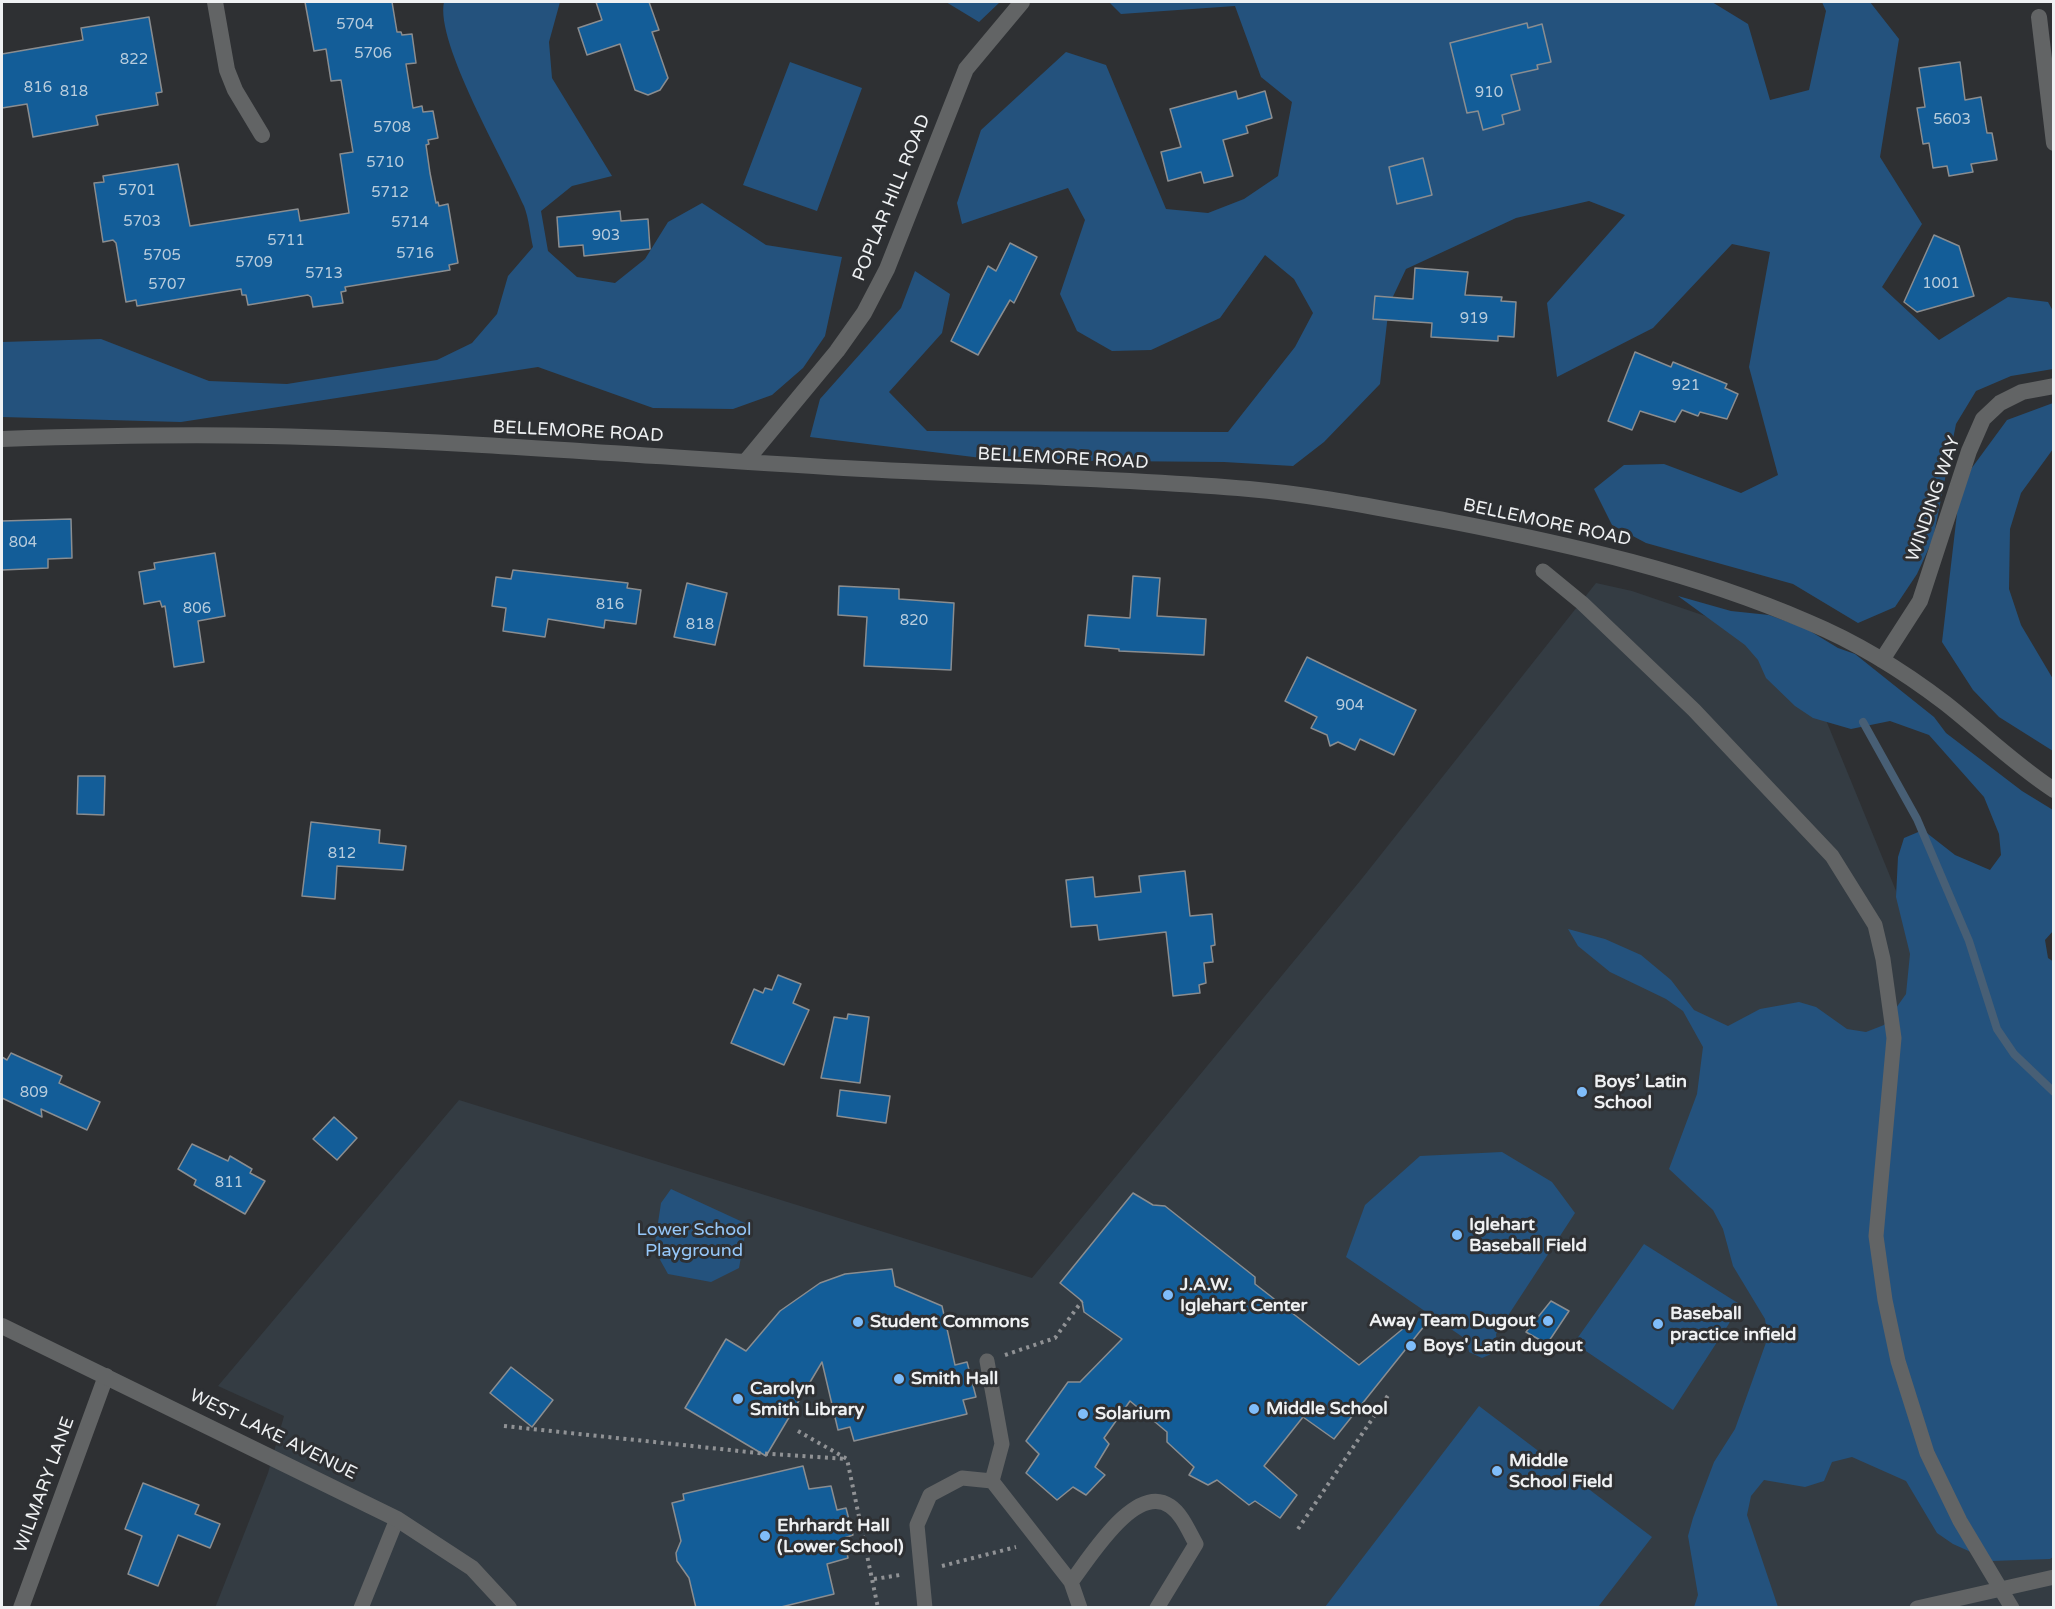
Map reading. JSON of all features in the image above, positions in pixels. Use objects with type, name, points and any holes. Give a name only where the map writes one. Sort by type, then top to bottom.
[{"type":"street","points":[[214,2],[227,70],[235,90],[262,135]]},
{"type":"street","name":"POPLAR HILL ROAD","points":[[746,461],[837,351],[864,313],[887,270],[966,69],[1022,2]]},
{"type":"street","points":[[2039,17],[2054,143]]},
{"type":"street","name":"WINDING WAY","points":[[1882,660],[1920,601],[1969,451],[1983,419],[2000,403],[2022,392],[2054,386]]},
{"type":"street","name":"BELLEMORE ROAD","points":[[2,439],[270,436],[1159,482],[1255,490],[1374,507],[1548,540],[1659,568],[1766,604],[1844,638],[1882,660],[1943,702],[2016,764],[2054,790]]},
{"type":"street","name":"WEST LAKE AVENUE","points":[[2,1326],[397,1519],[472,1568],[509,1608]]},
{"type":"street","name":"WILMARY LANE","points":[[21,1608],[106,1376]]},
{"type":"lane","points":[[1543,571],[1582,603],[1694,710],[1832,856],[1875,925],[1883,958],[1894,1038],[1876,1236],[1885,1300],[1898,1361],[1927,1453],[1960,1521],[2004,1590],[2012,1608]]},
{"type":"lane","points":[[987,1361],[1002,1444],[992,1481]]},
{"type":"lane","points":[[925,1608],[917,1525],[930,1495],[962,1478],[992,1481],[1071,1582],[1080,1608]]},
{"type":"lane","points":[[1071,1582],[1129,1510],[1149,1502],[1168,1504],[1177,1511],[1196,1545],[1157,1608]]},
{"type":"lane","points":[[361,1608],[397,1519]]},
{"type":"lane","points":[[1917,1608],[2054,1577]]},
{"type":"path","points":[[987,1361],[1054,1338],[1082,1301]]},
{"type":"path","points":[[1298,1529],[1389,1394]]},
{"type":"path","points":[[504,1426],[758,1454],[847,1459]]},
{"type":"path","points":[[798,1431],[847,1459],[878,1608]]},
{"type":"path","points":[[874,1580],[922,1572],[1039,1542]]},
{"type":"shaded area","name":"Boys’ Latin School","points":[[1596,583],[1632,591],[1796,647],[1981,1098],[2053,1086],[2053,1607],[215,1608],[268,1473],[284,1416],[218,1386],[459,1100],[1032,1278],[1360,881]]},
{"type":"green space","points":[[444,2],[560,2],[549,42],[552,78],[612,176],[572,186],[541,211],[548,251],[577,277],[615,283],[645,259],[668,222],[702,203],[766,245],[842,257],[825,336],[803,368],[772,395],[733,409],[653,408],[538,367],[181,422],[2,417],[2,342],[101,339],[209,381],[287,384],[437,360],[472,343],[497,314],[508,276],[533,247],[524,206],[460,73],[444,21]]},
{"type":"green space","points":[[946,2],[1000,2],[979,22]]},
{"type":"green space","points":[[1109,2],[1712,2],[1748,24],[1770,100],[1809,90],[1826,11],[1822,2],[1870,2],[1899,39],[1880,157],[1922,224],[1882,287],[1939,340],[2008,297],[2048,302],[2053,311],[2053,369],[2011,376],[1976,391],[1956,424],[1933,539],[1917,574],[1895,607],[1858,623],[1793,584],[1646,543],[1612,525],[1594,489],[1624,465],[1664,464],[1741,493],[1778,475],[1749,367],[1770,252],[1732,244],[1653,328],[1557,377],[1547,303],[1625,215],[1589,201],[1516,218],[1406,269],[1389,305],[1380,384],[1324,442],[1293,466],[1224,462],[998,460],[810,437],[820,399],[901,308],[915,271],[950,294],[942,333],[889,392],[927,431],[1228,432],[1295,347],[1313,313],[1294,279],[1265,255],[1220,318],[1151,350],[1112,351],[1077,331],[1060,294],[1085,220],[1068,188],[962,224],[957,203],[981,130],[1066,52],[1106,65],[1166,209],[1208,213],[1244,199],[1278,176],[1292,102],[1261,77],[1235,6],[1121,14]]},
{"type":"green space","points":[[790,62],[862,88],[817,211],[743,185]]},
{"type":"green space","points":[[2053,403],[2053,449],[2021,493],[2010,529],[2009,589],[2021,625],[2053,679],[2053,751],[1999,717],[1973,690],[1942,642],[1958,505],[1971,469],[2007,420]]},
{"type":"green space","points":[[1678,596],[1731,611],[1769,615],[1805,628],[1838,648],[1855,654],[1934,717],[1946,733],[2022,791],[2053,810],[2053,931],[2045,940],[2048,958],[2054,962],[2053,1557],[2050,1559],[1991,1561],[1953,1544],[1937,1533],[1906,1481],[1852,1457],[1832,1462],[1824,1481],[1805,1487],[1764,1480],[1751,1496],[1747,1515],[1778,1607],[1694,1607],[1698,1595],[1688,1536],[1714,1462],[1735,1429],[1768,1337],[1765,1319],[1733,1266],[1723,1229],[1713,1210],[1669,1169],[1697,1094],[1703,1047],[1683,1011],[1666,999],[1610,972],[1578,946],[1568,929],[1605,939],[1641,955],[1671,980],[1694,1010],[1728,1026],[1760,1009],[1799,1002],[1816,1007],[1847,1029],[1866,1032],[1884,1025],[1906,994],[1910,954],[1896,897],[1898,857],[1904,838],[1923,830],[1955,855],[1990,870],[2001,855],[1999,834],[1984,797],[1929,735],[1890,721],[1851,729],[1813,718],[1795,706],[1766,678],[1758,660],[1745,645]]},
{"type":"green space","name":"Iglehart Baseball Field","points":[[1502,1152],[1552,1182],[1575,1213],[1496,1334],[1498,1351],[1482,1358],[1469,1352],[1467,1340],[1346,1257],[1365,1205],[1420,1156]]},
{"type":"green space","name":"Lower School Playground","points":[[671,1189],[747,1224],[739,1268],[711,1282],[668,1274],[654,1249],[661,1203]]},
{"type":"green space","name":"Baseball practice infield","points":[[1644,1244],[1741,1305],[1673,1410],[1574,1343]]},
{"type":"green space","name":"Middle School Field","points":[[1479,1406],[1652,1537],[1598,1607],[1325,1607]]},
{"type":"building","points":[[305,2],[392,2],[397,32],[401,32],[402,35],[412,34],[416,63],[406,64],[413,108],[422,106],[423,112],[433,111],[438,138],[428,140],[429,144],[426,145],[430,173],[436,203],[438,202],[439,206],[448,204],[458,263],[449,265],[450,270],[345,287],[346,291],[341,292],[343,303],[313,307],[311,297],[308,295],[248,305],[246,295],[242,295],[241,289],[137,306],[136,300],[126,302],[116,243],[113,240],[103,242],[94,183],[104,182],[103,176],[178,164],[190,226],[298,209],[300,221],[349,213],[340,154],[353,152],[341,80],[331,81],[326,49],[314,51]]},
{"type":"building","points":[[596,2],[649,2],[659,30],[652,32],[668,78],[660,90],[648,95],[635,90],[620,44],[587,55],[578,28],[602,20]]},
{"type":"building","points":[[149,17],[162,92],[156,93],[158,105],[99,115],[96,116],[98,125],[33,137],[27,104],[2,108],[2,54],[83,40],[81,28]]},
{"type":"building","points":[[1527,23],[1528,28],[1542,24],[1551,62],[1537,65],[1538,69],[1511,75],[1520,110],[1502,115],[1504,124],[1483,130],[1478,111],[1467,113],[1450,43]]},
{"type":"building","points":[[1960,62],[1965,100],[1981,97],[1987,133],[1992,133],[1997,160],[1971,164],[1973,172],[1949,176],[1947,166],[1933,168],[1929,143],[1923,144],[1917,108],[1925,107],[1919,68]]},
{"type":"building","points":[[1236,91],[1238,99],[1265,91],[1272,118],[1246,126],[1248,133],[1223,140],[1233,176],[1204,183],[1201,172],[1168,181],[1161,152],[1181,147],[1170,109]]},
{"type":"building","points":[[1423,158],[1432,195],[1397,204],[1389,167]]},
{"type":"building","points":[[620,211],[621,221],[648,219],[650,249],[584,256],[583,245],[559,247],[557,217]]},
{"type":"building","points":[[1934,235],[1959,246],[1974,296],[1917,312],[1904,302]]},
{"type":"building","points":[[1010,243],[1037,257],[1014,303],[1010,300],[978,355],[951,341],[988,266],[996,271]]},
{"type":"building","points":[[1415,268],[1468,272],[1465,295],[1502,297],[1501,301],[1516,302],[1514,337],[1498,336],[1498,341],[1431,337],[1432,323],[1373,319],[1375,296],[1413,299]]},
{"type":"building","points":[[1635,352],[1671,367],[1673,362],[1727,384],[1725,388],[1738,394],[1727,419],[1700,412],[1698,416],[1682,410],[1675,422],[1640,411],[1632,430],[1608,421]]},
{"type":"building","points":[[71,519],[72,558],[48,559],[48,568],[2,570],[2,521]]},
{"type":"building","points":[[215,553],[225,616],[198,621],[204,662],[174,667],[165,606],[162,607],[160,601],[144,604],[139,572],[155,569],[154,563]]},
{"type":"building","points":[[513,570],[628,583],[627,588],[641,590],[636,624],[605,620],[604,628],[548,619],[545,637],[503,631],[506,608],[492,606],[496,577],[511,579]]},
{"type":"building","points":[[1133,576],[1160,578],[1157,616],[1206,619],[1204,655],[1119,651],[1119,649],[1085,646],[1088,615],[1130,618]]},
{"type":"building","points":[[687,583],[727,593],[715,645],[674,637]]},
{"type":"building","points":[[839,586],[899,589],[899,599],[954,603],[951,670],[864,666],[867,617],[838,615]]},
{"type":"building","points":[[1307,657],[1416,710],[1394,755],[1360,739],[1355,750],[1338,742],[1330,746],[1327,735],[1311,728],[1317,717],[1285,701]]},
{"type":"building","points":[[78,776],[105,776],[104,815],[77,814]]},
{"type":"building","points":[[311,822],[380,830],[379,843],[406,846],[403,870],[337,866],[335,899],[302,896]]},
{"type":"building","points":[[1185,871],[1190,916],[1212,914],[1215,945],[1211,946],[1213,962],[1204,963],[1206,983],[1199,985],[1200,993],[1173,996],[1166,932],[1099,940],[1097,925],[1071,927],[1066,880],[1093,877],[1095,897],[1141,892],[1139,876]]},
{"type":"building","points":[[778,975],[801,984],[793,1003],[809,1010],[784,1065],[731,1043],[754,989],[763,993],[765,988],[772,990]]},
{"type":"building","points":[[848,1014],[869,1017],[860,1083],[821,1078],[834,1017],[847,1019]]},
{"type":"building","points":[[11,1053],[62,1076],[59,1083],[100,1102],[87,1130],[41,1109],[42,1117],[2,1098],[2,1057],[7,1060]]},
{"type":"building","points":[[840,1090],[890,1096],[886,1123],[837,1116]]},
{"type":"building","points":[[334,1117],[357,1138],[337,1160],[313,1139]]},
{"type":"building","points":[[192,1144],[228,1161],[230,1156],[252,1169],[250,1173],[265,1181],[245,1214],[194,1185],[196,1180],[178,1169]]},
{"type":"building","points":[[1133,1193],[1153,1205],[1165,1206],[1255,1277],[1255,1284],[1359,1365],[1422,1313],[1429,1320],[1334,1439],[1303,1417],[1264,1466],[1297,1495],[1280,1518],[1255,1501],[1249,1505],[1217,1480],[1208,1485],[1189,1475],[1194,1467],[1167,1442],[1167,1432],[1130,1401],[1104,1438],[1109,1444],[1095,1467],[1105,1475],[1086,1495],[1073,1487],[1057,1500],[1026,1473],[1039,1454],[1026,1441],[1068,1382],[1080,1382],[1122,1339],[1084,1312],[1082,1301],[1060,1283]]},
{"type":"building","points":[[892,1269],[895,1286],[942,1306],[955,1365],[967,1362],[976,1397],[963,1400],[967,1414],[854,1441],[850,1427],[838,1430],[822,1362],[766,1456],[685,1408],[726,1339],[746,1351],[780,1311],[820,1283],[845,1274]]},
{"type":"building","name":"Away Team Dugout","points":[[1551,1301],[1569,1311],[1547,1344],[1526,1332]]},
{"type":"building","points":[[511,1367],[553,1400],[532,1427],[490,1393]]},
{"type":"building","name":"Ehrhardt Hall (Lower School)","points":[[803,1466],[809,1489],[831,1486],[837,1510],[846,1508],[853,1535],[844,1538],[848,1558],[827,1564],[834,1594],[777,1608],[696,1608],[689,1578],[677,1561],[676,1553],[681,1541],[672,1503],[684,1500],[683,1494]]},
{"type":"building","points":[[143,1483],[199,1505],[195,1514],[220,1524],[210,1548],[178,1535],[158,1586],[128,1574],[142,1536],[125,1529]]},
{"type":"waterway","points":[[1863,722],[1917,819],[1969,941],[1997,1029],[2014,1054],[2054,1092]]},
{"type":"place","name":"Boys’ Latin School","points":[[1582,1092]]},
{"type":"place","name":"Iglehart Baseball Field","points":[[1457,1235]]},
{"type":"place","name":"J.A.W. Iglehart Center","points":[[1168,1295]]},
{"type":"place","name":"Away Team Dugout","points":[[1548,1321]]},
{"type":"place","name":"Student Commons","points":[[858,1322]]},
{"type":"place","name":"Baseball practice infield","points":[[1658,1324]]},
{"type":"place","name":"Boys' Latin dugout","points":[[1411,1346]]},
{"type":"place","name":"Smith Hall","points":[[899,1379]]},
{"type":"place","name":"Carolyn Smith Library","points":[[738,1399]]},
{"type":"place","name":"Middle School","points":[[1254,1409]]},
{"type":"place","name":"Solarium","points":[[1083,1414]]},
{"type":"place","name":"Middle School Field","points":[[1497,1471]]},
{"type":"place","name":"Ehrhardt Hall (Lower School)","points":[[765,1536]]}]
